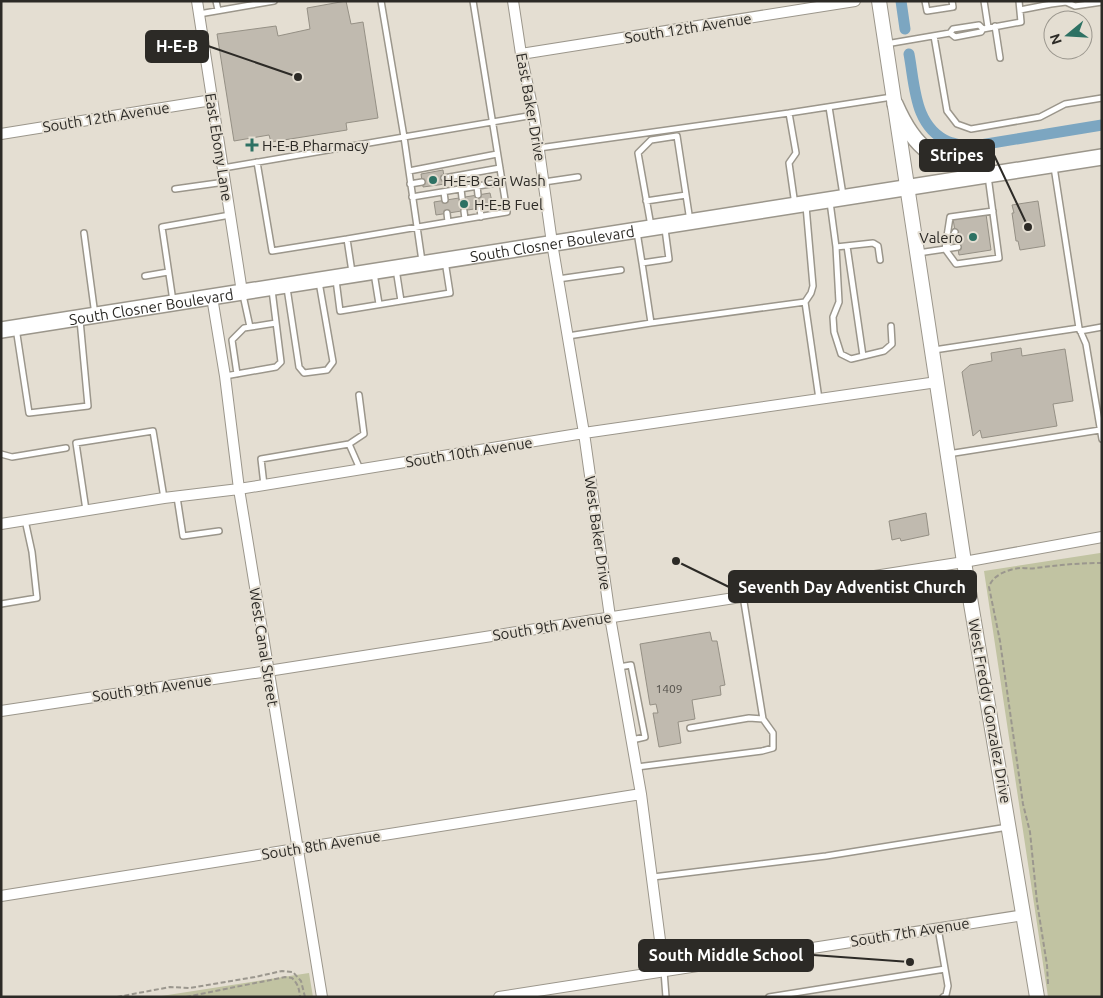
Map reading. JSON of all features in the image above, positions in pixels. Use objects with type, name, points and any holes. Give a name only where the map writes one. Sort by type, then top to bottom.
[{"type":"main road","name":"West Freddy Gonzalez Drive","points":[[879,1],[964,562],[1037,997]]},
{"type":"main road","points":[[895,101],[905,125],[920,146],[934,156],[991,174]]},
{"type":"main road","name":"South Closner Boulevard","points":[[9,329],[1102,157]]},
{"type":"street","name":"East Ebony Lane","points":[[197,1],[242,292]]},
{"type":"street","name":"East Baker Drive","points":[[513,1],[521,54],[534,115],[552,243]]},
{"type":"street","name":"South 12th Avenue","points":[[521,54],[855,1]]},
{"type":"street","name":"South 12th Avenue","points":[[1,134],[212,100]]},
{"type":"street","name":"West Baker Drive","points":[[552,243],[584,433],[610,617],[637,768],[664,971]]},
{"type":"street","name":"West Canal Street","points":[[212,297],[225,376],[239,489],[322,997]]},
{"type":"street","name":"South 10th Avenue","points":[[1,524],[164,498],[239,489],[584,433],[937,382]]},
{"type":"street","name":"South 9th Avenue","points":[[1,711],[964,562],[1102,537]]},
{"type":"street","name":"South 8th Avenue","points":[[1,896],[641,794]]},
{"type":"street","name":"South 7th Avenue","points":[[500,997],[1024,915]]},
{"type":"lane","points":[[216,1],[218,10]]},
{"type":"lane","points":[[199,14],[274,1]]},
{"type":"lane","points":[[380,1],[404,137],[422,264]]},
{"type":"lane","points":[[257,162],[272,252],[507,212],[473,1]]},
{"type":"lane","points":[[925,1],[927,12],[953,7],[952,1]]},
{"type":"lane","points":[[984,1],[986,28]]},
{"type":"lane","points":[[886,44],[950,33],[954,29],[971,26],[979,25],[986,28],[1021,22],[1019,1]]},
{"type":"lane","points":[[1020,10],[1050,3],[1066,2],[1075,6],[1102,2]]},
{"type":"lane","points":[[995,26],[1000,58]]},
{"type":"lane","points":[[934,36],[947,111],[957,124],[971,129],[1040,117],[1065,104],[1102,98]]},
{"type":"lane","points":[[539,148],[829,107],[895,101]]},
{"type":"lane","points":[[829,107],[837,198],[836,247],[839,302],[833,317],[835,339],[841,354],[851,359],[884,351],[892,344],[891,326]]},
{"type":"lane","points":[[789,113],[796,153],[788,163],[800,204],[814,286],[805,302],[819,399]]},
{"type":"lane","points":[[223,168],[534,115]]},
{"type":"lane","points":[[642,264],[669,259],[651,228],[638,153],[651,140],[677,136],[690,222]]},
{"type":"lane","points":[[408,171],[498,154]]},
{"type":"lane","points":[[1053,164],[1080,329],[1086,344],[1102,439]]},
{"type":"lane","points":[[444,178],[500,168]]},
{"type":"lane","points":[[991,174],[993,211],[999,258],[956,264],[945,249],[950,217],[993,211]]},
{"type":"lane","points":[[544,182],[578,177]]},
{"type":"lane","points":[[176,189],[225,182]]},
{"type":"lane","points":[[410,184],[422,182]]},
{"type":"lane","points":[[412,197],[502,182]]},
{"type":"lane","points":[[477,186],[478,195]]},
{"type":"lane","points":[[461,189],[462,198]]},
{"type":"lane","points":[[444,192],[445,200]]},
{"type":"lane","points":[[646,201],[686,195]]},
{"type":"lane","points":[[480,208],[481,217]]},
{"type":"lane","points":[[464,211],[465,219]]},
{"type":"lane","points":[[447,213],[448,222]]},
{"type":"lane","points":[[174,303],[162,227],[230,215]]},
{"type":"lane","points":[[988,227],[995,226]]},
{"type":"lane","points":[[650,323],[642,264],[651,228]]},
{"type":"lane","points":[[945,249],[956,232]]},
{"type":"lane","points":[[84,233],[96,315]]},
{"type":"lane","points":[[347,239],[353,275]]},
{"type":"lane","points":[[990,242],[997,242]]},
{"type":"lane","points":[[836,247],[873,243],[878,246],[880,260]]},
{"type":"lane","points":[[847,246],[863,356]]},
{"type":"lane","points":[[918,253],[958,247]]},
{"type":"lane","points":[[336,277],[340,311],[450,293],[445,260]]},
{"type":"lane","points":[[396,268],[401,301]]},
{"type":"lane","points":[[558,279],[621,270]]},
{"type":"lane","points":[[374,271],[379,304]]},
{"type":"lane","points":[[145,276],[168,272]]},
{"type":"lane","points":[[279,286],[299,367],[304,373],[327,370],[333,362],[319,280]]},
{"type":"lane","points":[[225,376],[279,366],[281,362],[276,323],[279,286]]},
{"type":"lane","points":[[242,292],[250,327]]},
{"type":"lane","points":[[568,336],[805,302]]},
{"type":"lane","points":[[9,329],[29,413],[88,406],[79,318]]},
{"type":"lane","points":[[219,343],[232,340],[244,328],[276,323]]},
{"type":"lane","points":[[932,351],[1102,327]]},
{"type":"lane","points":[[232,340],[237,374]]},
{"type":"lane","points":[[264,485],[261,459],[349,444],[364,434],[359,395]]},
{"type":"lane","points":[[948,454],[1100,430]]},
{"type":"lane","points":[[86,510],[76,443],[153,431],[164,498]]},
{"type":"lane","points":[[349,444],[360,470]]},
{"type":"lane","points":[[1,454],[12,457],[66,448]]},
{"type":"lane","points":[[177,497],[183,536],[219,531]]},
{"type":"lane","points":[[1,604],[37,598],[32,552],[25,520]]},
{"type":"lane","points":[[637,768],[773,748],[773,734],[763,719],[743,596]]},
{"type":"lane","points":[[690,728],[750,718],[763,719]]},
{"type":"lane","points":[[652,877],[826,856],[1009,827]]},
{"type":"lane","points":[[938,928],[948,986],[946,995],[943,997]]},
{"type":"lane","points":[[769,997],[945,968]]},
{"type":"lane","points":[[664,971],[666,997]]},
{"type":"path","points":[[1048,987],[1030,832],[1023,804],[1000,642],[989,588],[990,584],[998,576],[1014,569],[1033,569],[1063,564],[1102,563]]},
{"type":"path","points":[[117,997],[170,987],[187,988],[282,971],[293,972],[301,981],[305,997]]},
{"type":"path","points":[[186,997],[285,977],[292,978],[299,986],[300,997]]},
{"type":"green space","points":[[1102,553],[1102,997],[1048,997],[984,571]]},
{"type":"green space","points":[[309,973],[313,997],[155,997]]},
{"type":"building","points":[[346,1],[351,24],[363,22],[378,118],[346,123],[347,130],[271,142],[269,135],[234,141],[217,34],[276,26],[278,36],[310,29],[307,8]]},
{"type":"building","name":"H-E-B Car Wash","points":[[443,170],[445,184],[423,187],[421,174]]},
{"type":"building","name":"H-E-B Fuel","points":[[490,193],[493,206],[436,215],[434,202]]},
{"type":"building","points":[[1038,201],[1045,246],[1020,250],[1018,241],[1016,241],[1012,205]]},
{"type":"building","name":"Valero","points":[[986,214],[991,250],[959,255],[953,219]]},
{"type":"building","points":[[1021,348],[1022,356],[1065,349],[1073,401],[1053,404],[1057,426],[982,438],[980,430],[973,436],[962,372],[970,365],[992,361],[991,353]]},
{"type":"building","points":[[926,513],[929,535],[901,541],[900,538],[892,540],[889,521]]},
{"type":"building","points":[[710,632],[712,641],[717,641],[725,685],[720,686],[721,695],[692,700],[695,719],[678,722],[681,743],[659,747],[653,713],[658,713],[656,704],[650,705],[640,644]]},
{"type":"waterway","points":[[901,1],[905,29]]},
{"type":"waterway","points":[[909,54],[915,92],[923,116],[937,135],[949,142],[968,147],[1102,125]]},
{"type":"place","name":"H-E-B","points":[[298,77]]},
{"type":"place","name":"H-E-B Pharmacy","points":[[252,145]]},
{"type":"place","name":"H-E-B Car Wash","points":[[433,180]]},
{"type":"place","name":"H-E-B Fuel","points":[[464,204]]},
{"type":"place","name":"Stripes","points":[[1028,227]]},
{"type":"place","name":"Valero","points":[[973,237]]},
{"type":"place","name":"Seventh Day Adventist Church","points":[[676,561]]},
{"type":"place","name":"South Middle School","points":[[910,962]]}]
